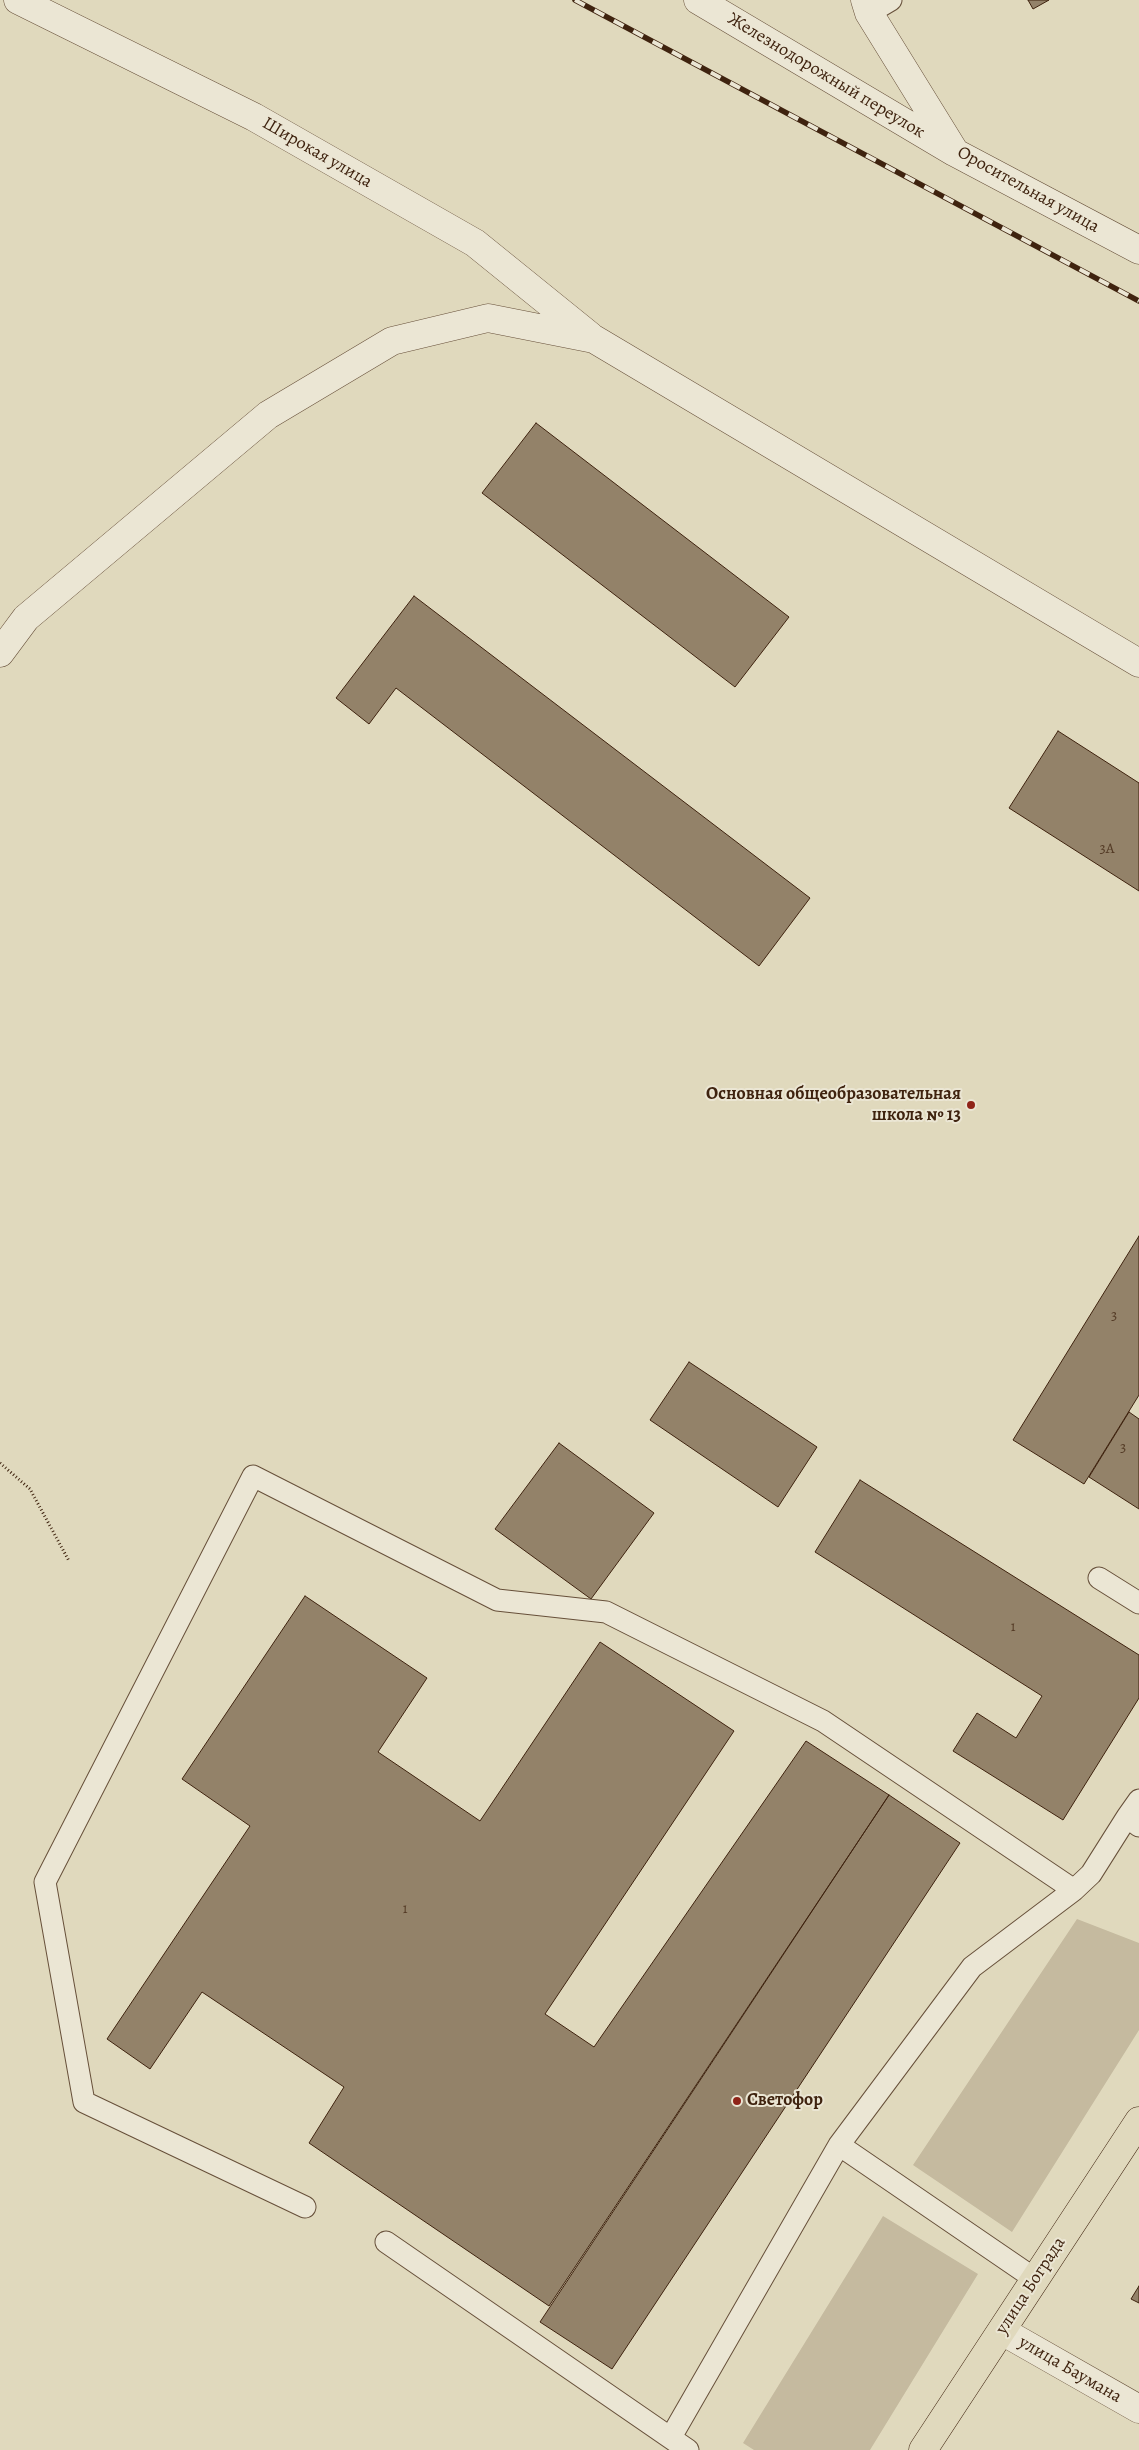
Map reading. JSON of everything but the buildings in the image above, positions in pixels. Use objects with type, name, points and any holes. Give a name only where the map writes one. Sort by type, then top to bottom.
[{"type":"main road","name":"улица Бограда","points":[[923,2450],[1139,2121]]},
{"type":"street","name":"Широкая улица","points":[[18,0],[254,117],[475,243],[594,339]]},
{"type":"street","name":"Железнодорожный переулок","points":[[698,0],[954,152]]},
{"type":"street","name":"Оросительная улица","points":[[871,3],[954,152],[1139,250]]},
{"type":"street","points":[[0,653],[26,618],[268,416],[392,341],[488,318],[594,339],[1139,663]]},
{"type":"street","name":"улица Баумана","points":[[1002,2331],[1139,2409]]},
{"type":"lane","points":[[305,2207],[84,2102],[45,1882],[253,1476],[497,1600],[606,1612],[780,1699],[823,1721],[1074,1890]]},
{"type":"lane","points":[[1099,1578],[1139,1603]]},
{"type":"lane","points":[[671,2437],[839,2145],[972,1967],[1074,1890],[1091,1874],[1135,1815]]},
{"type":"lane","points":[[839,2145],[1035,2279]]},
{"type":"lane","points":[[386,2242],[688,2450]]},
{"type":"path","points":[[0,1463],[30,1489],[69,1561]]},
{"type":"shaded area","points":[[1077,1919],[1139,1943],[1139,2030],[1012,2232],[913,2165]]},
{"type":"shaded area","points":[[883,2216],[978,2274],[870,2450],[754,2450],[743,2443]]},
{"type":"railway","points":[[575,0],[1139,301]]},
{"type":"place","name":"Основная общеобразовательная школа № 13","points":[[971,1105]]},
{"type":"place","name":"Светофор","points":[[737,2101]]}]
